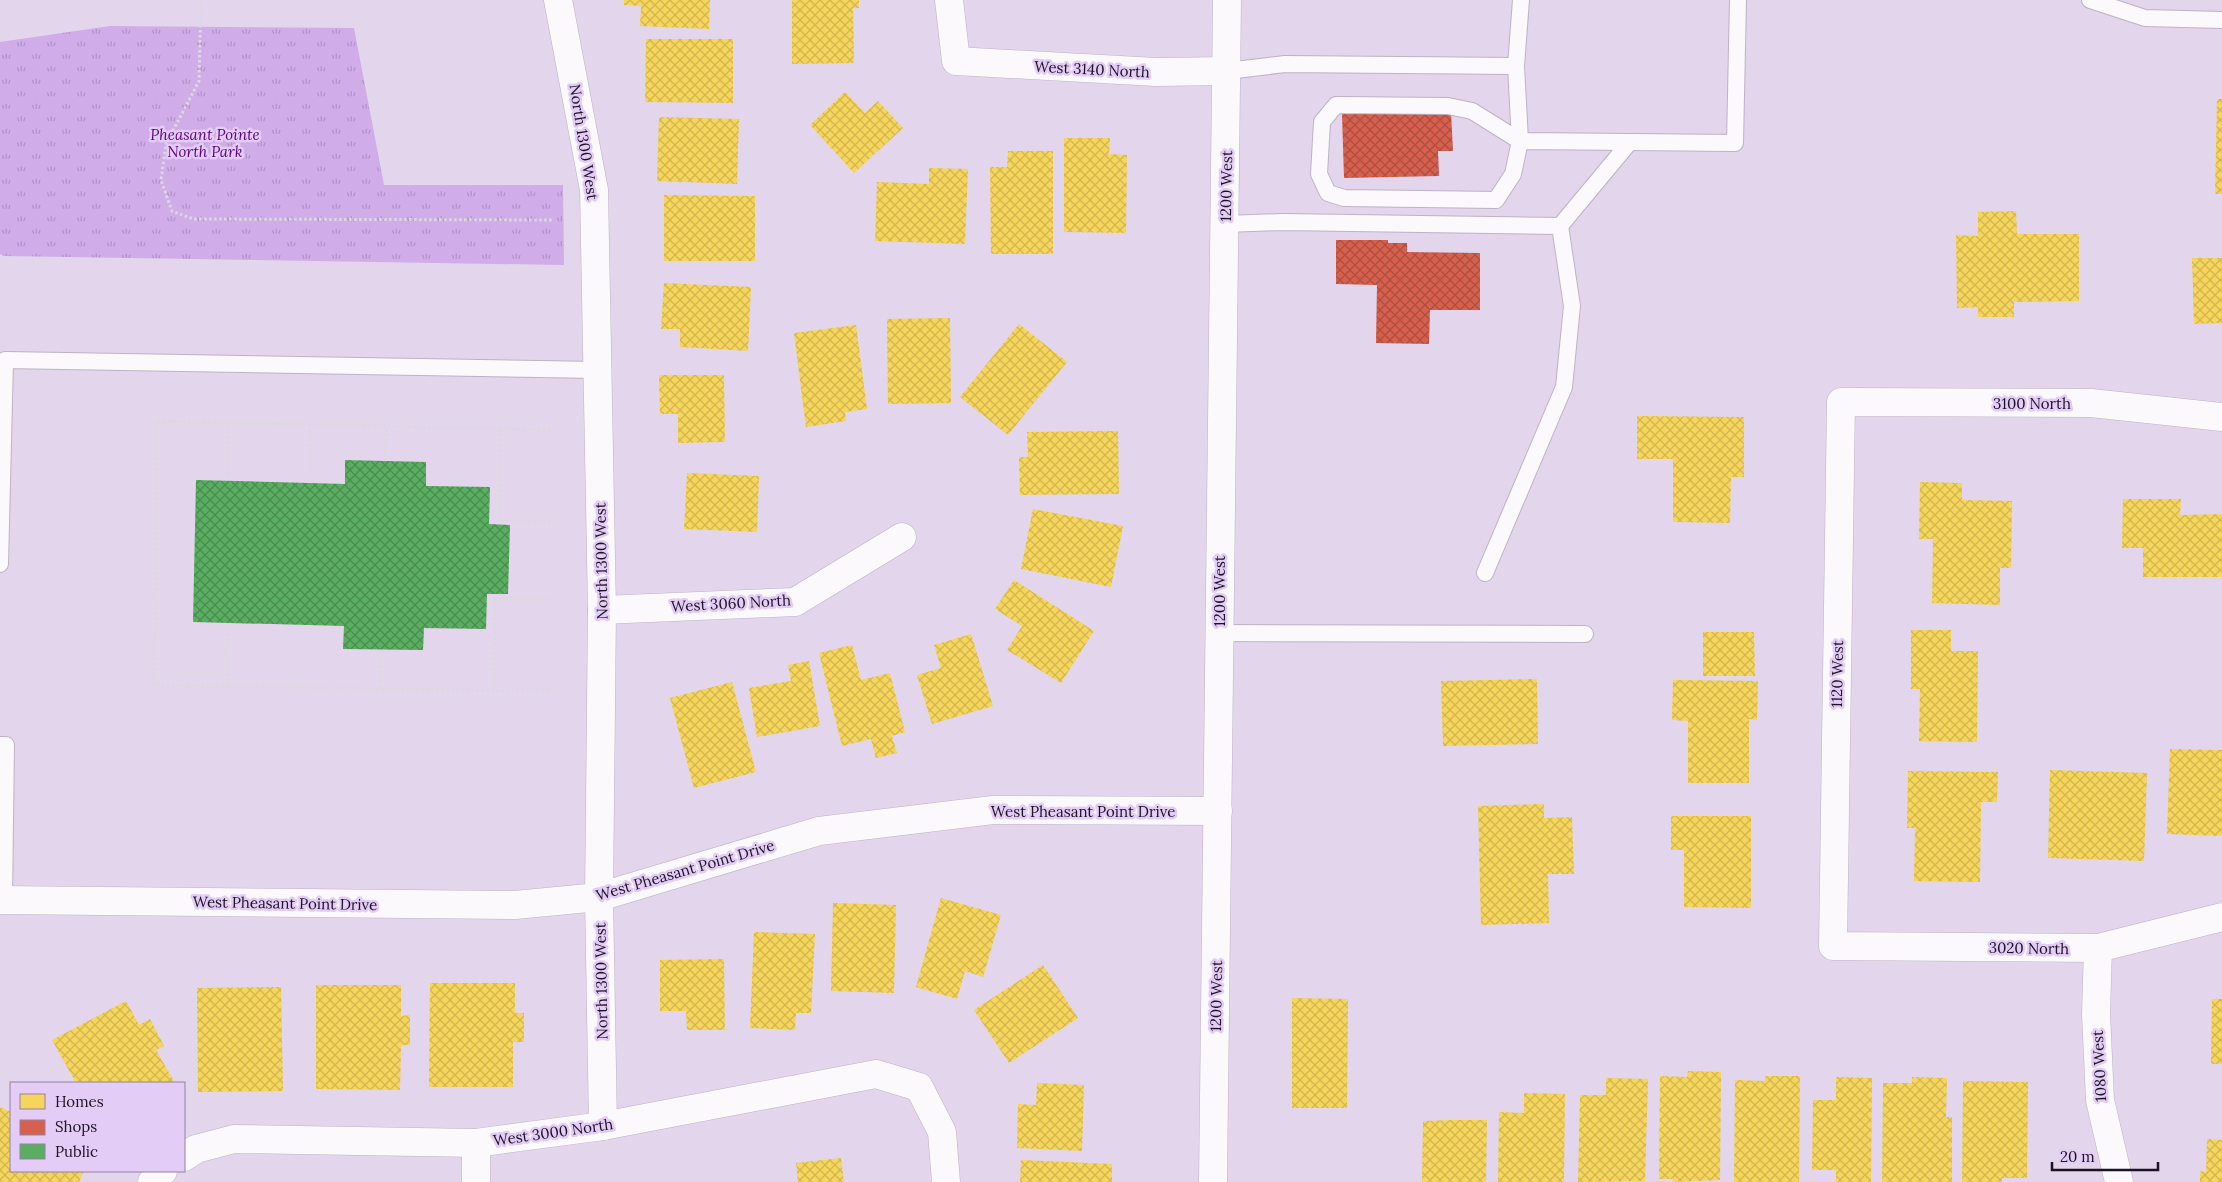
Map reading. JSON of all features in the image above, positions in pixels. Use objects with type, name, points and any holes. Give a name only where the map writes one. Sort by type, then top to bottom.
[{"type":"street","name":"North 1300 West","points":[[558,0],[594,190],[602,610],[599,897],[603,1126]]},
{"type":"street","name":"West 3140 North","points":[[949,0],[956,61],[1156,72],[1228,71]]},
{"type":"street","name":"1200 West","points":[[1213,1182],[1228,71],[1227,0]]},
{"type":"street","name":"3100 North","points":[[1841,402],[2091,403],[2222,417]]},
{"type":"street","name":"1120 West","points":[[1833,946],[1841,402]]},
{"type":"street","name":"West 3060 North","points":[[602,610],[795,602],[902,537]]},
{"type":"street","name":"West Pheasant Point Drive","points":[[2,900],[515,905],[599,897],[819,831],[993,810],[1218,811]]},
{"type":"street","name":"3020 North","points":[[1833,946],[2098,948],[2222,917]]},
{"type":"street","name":"1080 West","points":[[2098,948],[2096,1014],[2100,1100],[2119,1182]]},
{"type":"street","name":"West 3000 North","points":[[185,1156],[196,1149],[234,1139],[476,1142],[603,1126],[876,1074],[919,1088],[942,1132],[946,1182]]},
{"type":"street","points":[[476,1142],[476,1182]]},
{"type":"street","points":[[152,1182],[162,1172]]},
{"type":"lane","points":[[1521,0],[1516,66],[1520,141],[1513,174],[1496,200],[1344,198],[1328,193],[1319,174],[1322,122],[1336,106],[1448,106],[1472,111],[1520,141],[1735,143],[1738,0]]},
{"type":"lane","points":[[2090,0],[2145,18],[2222,20]]},
{"type":"lane","points":[[1228,71],[1286,64],[1516,66]]},
{"type":"lane","points":[[1485,573],[1564,387],[1572,306],[1560,226],[1629,143]]},
{"type":"lane","points":[[1225,224],[1282,222],[1560,226]]},
{"type":"lane","points":[[0,564],[4,360],[598,370]]},
{"type":"lane","points":[[1219,633],[1585,634]]},
{"type":"lane","points":[[0,745],[6,745],[2,900]]},
{"type":"path","points":[[201,0],[199,81],[166,144],[161,180],[172,211],[193,219],[554,220]]},
{"type":"path","points":[[554,430],[157,421],[154,684],[554,690]]},
{"type":"path","points":[[228,474],[229,423]]},
{"type":"path","points":[[310,424],[310,474]]},
{"type":"path","points":[[385,461],[386,426]]},
{"type":"path","points":[[501,429],[499,520],[555,522]]},
{"type":"path","points":[[494,690],[494,599],[553,599]]},
{"type":"path","points":[[227,629],[227,686]]},
{"type":"path","points":[[381,649],[381,688]]},
{"type":"green space","name":"Pheasant Pointe North Park","points":[[110,26],[354,28],[384,185],[563,185],[564,265],[4,256],[0,254],[0,42]]},
{"type":"building: Homes","points":[[624,0],[710,0],[709,29],[640,26],[641,6],[624,5]]},
{"type":"building: Homes","points":[[792,0],[859,0],[859,8],[853,8],[854,63],[792,64]]},
{"type":"building: Homes","points":[[646,39],[733,39],[733,103],[645,102]]},
{"type":"building: Homes","points":[[845,92],[865,113],[878,101],[903,128],[854,173],[810,125]]},
{"type":"building: Homes","points":[[2217,99],[2222,99],[2222,194],[2215,194]]},
{"type":"building: Homes","points":[[659,117],[739,119],[737,184],[657,181]]},
{"type":"building: Homes","points":[[1064,138],[1110,138],[1109,154],[1127,155],[1126,233],[1064,232]]},
{"type":"building: Homes","points":[[1008,151],[1053,151],[1053,254],[991,254],[990,167],[1007,167]]},
{"type":"building: Homes","points":[[929,168],[968,169],[965,244],[875,241],[877,182],[929,184]]},
{"type":"building: Homes","points":[[664,195],[755,196],[755,261],[664,261]]},
{"type":"building: Homes","points":[[2016,211],[2017,234],[2079,234],[2079,301],[2014,302],[2014,317],[1978,317],[1978,307],[1957,308],[1956,235],[1978,236],[1978,212]]},
{"type":"building: Homes","points":[[2192,258],[2222,258],[2222,323],[2194,324]]},
{"type":"building: Homes","points":[[664,283],[751,287],[748,351],[680,347],[680,329],[661,329]]},
{"type":"building: Homes","points":[[950,318],[951,403],[888,404],[887,319]]},
{"type":"building: Homes","points":[[1019,324],[1067,362],[1008,435],[960,397]]},
{"type":"building: Homes","points":[[856,325],[867,409],[845,412],[846,421],[806,427],[794,333]]},
{"type":"building: Homes","points":[[659,375],[724,375],[725,442],[678,443],[678,414],[660,414]]},
{"type":"building: Homes","points":[[1637,416],[1744,417],[1744,477],[1731,477],[1730,523],[1673,522],[1673,459],[1637,459]]},
{"type":"building: Homes","points":[[1118,431],[1119,494],[1020,495],[1019,457],[1028,457],[1027,432]]},
{"type":"building: Homes","points":[[687,473],[759,476],[757,532],[684,529]]},
{"type":"building: Homes","points":[[1920,482],[1962,483],[1962,500],[2012,501],[2011,568],[2000,568],[2000,605],[1932,603],[1933,539],[1919,539]]},
{"type":"building: Homes","points":[[2123,499],[2181,499],[2180,515],[2222,514],[2222,577],[2143,577],[2143,548],[2122,548]]},
{"type":"building: Homes","points":[[1033,509],[1123,526],[1111,587],[1021,569]]},
{"type":"building: Homes","points":[[1014,580],[1094,631],[1061,683],[1007,650],[1022,626],[995,609]]},
{"type":"building: Homes","points":[[1911,630],[1951,630],[1951,651],[1978,651],[1977,742],[1919,741],[1920,689],[1911,689]]},
{"type":"building: Homes","points":[[1703,632],[1754,632],[1755,676],[1703,676]]},
{"type":"building: Homes","points":[[971,634],[993,706],[932,724],[917,675],[941,668],[934,645]]},
{"type":"building: Homes","points":[[852,645],[861,680],[890,673],[905,732],[892,736],[897,753],[876,758],[871,739],[842,746],[819,653]]},
{"type":"building: Homes","points":[[809,661],[820,726],[757,737],[749,688],[791,681],[788,665]]},
{"type":"building: Homes","points":[[1537,679],[1538,744],[1443,746],[1441,681]]},
{"type":"building: Homes","points":[[1673,680],[1758,681],[1757,720],[1749,719],[1749,783],[1688,783],[1688,721],[1672,720]]},
{"type":"building: Homes","points":[[732,682],[756,772],[694,788],[670,698]]},
{"type":"building: Homes","points":[[2170,749],[2222,750],[2222,836],[2167,834]]},
{"type":"building: Homes","points":[[2050,770],[2147,773],[2144,861],[2048,858]]},
{"type":"building: Homes","points":[[1908,771],[1998,772],[1997,802],[1981,802],[1980,882],[1914,881],[1915,828],[1907,828]]},
{"type":"building: Homes","points":[[1544,804],[1544,818],[1572,817],[1574,874],[1548,874],[1549,923],[1481,925],[1478,806]]},
{"type":"building: Homes","points":[[1671,816],[1751,816],[1751,908],[1684,907],[1684,850],[1671,850]]},
{"type":"building: Homes","points":[[941,898],[1001,915],[983,977],[965,971],[957,999],[916,987]]},
{"type":"building: Homes","points":[[833,903],[896,905],[894,993],[831,991]]},
{"type":"building: Homes","points":[[754,932],[815,934],[811,1013],[796,1013],[795,1030],[750,1028]]},
{"type":"building: Homes","points":[[724,959],[725,1030],[687,1030],[686,1011],[660,1011],[660,960]]},
{"type":"building: Homes","points":[[1043,965],[1078,1018],[1009,1063],[974,1010]]},
{"type":"building: Homes","points":[[430,983],[515,983],[515,1013],[524,1013],[524,1042],[513,1042],[513,1087],[429,1087]]},
{"type":"building: Homes","points":[[316,985],[401,985],[401,1016],[410,1015],[410,1045],[401,1045],[400,1090],[316,1089]]},
{"type":"building: Homes","points":[[281,987],[283,1091],[198,1092],[197,988]]},
{"type":"building: Homes","points":[[1292,998],[1348,999],[1347,1108],[1292,1108]]},
{"type":"building: Homes","points":[[2212,999],[2222,999],[2222,1064],[2211,1064]]},
{"type":"building: Homes","points":[[126,1001],[139,1025],[150,1019],[164,1046],[156,1050],[174,1082],[75,1082],[52,1040]]},
{"type":"building: Homes","points":[[1688,1071],[1721,1072],[1720,1180],[1673,1182],[1673,1179],[1659,1179],[1660,1076],[1687,1077]]},
{"type":"building: Homes","points":[[1765,1076],[1800,1076],[1799,1182],[1734,1182],[1735,1080],[1765,1081]]},
{"type":"building: Homes","points":[[1836,1077],[1872,1078],[1871,1182],[1836,1182],[1836,1170],[1812,1170],[1813,1100],[1836,1100]]},
{"type":"building: Homes","points":[[1912,1077],[1947,1078],[1946,1117],[1952,1117],[1952,1182],[1882,1182],[1883,1083],[1912,1083]]},
{"type":"building: Homes","points":[[1606,1078],[1648,1079],[1645,1181],[1578,1182],[1580,1095],[1606,1095]]},
{"type":"building: Homes","points":[[1963,1081],[2028,1082],[2027,1178],[2002,1178],[2002,1182],[1962,1182]]},
{"type":"building: Homes","points":[[1037,1083],[1084,1085],[1082,1151],[1017,1148],[1018,1104],[1036,1105]]},
{"type":"building: Homes","points":[[1524,1093],[1565,1094],[1564,1182],[1498,1182],[1499,1112],[1524,1113]]},
{"type":"building: Homes","points":[[0,1107],[10,1112],[10,1172],[84,1172],[79,1182],[0,1182]]},
{"type":"building: Homes","points":[[1487,1120],[1486,1182],[1422,1182],[1423,1121]]},
{"type":"building: Homes","points":[[2207,1139],[2222,1140],[2222,1182],[2200,1182],[2200,1171],[2206,1172]]},
{"type":"building: Homes","points":[[841,1158],[844,1182],[798,1182],[796,1163]]},
{"type":"building: Homes","points":[[1021,1160],[1112,1164],[1112,1182],[1020,1182]]},
{"type":"building: Shops","points":[[1451,112],[1453,151],[1438,151],[1439,176],[1344,178],[1342,114]]},
{"type":"building: Shops","points":[[1336,240],[1388,240],[1388,243],[1407,243],[1407,252],[1480,253],[1480,310],[1430,310],[1429,344],[1376,343],[1377,285],[1336,284]]},
{"type":"building: Public","points":[[345,460],[426,462],[426,486],[490,487],[489,524],[510,525],[508,594],[487,594],[486,629],[424,628],[423,650],[343,649],[344,626],[193,622],[196,480],[345,484]]}]
